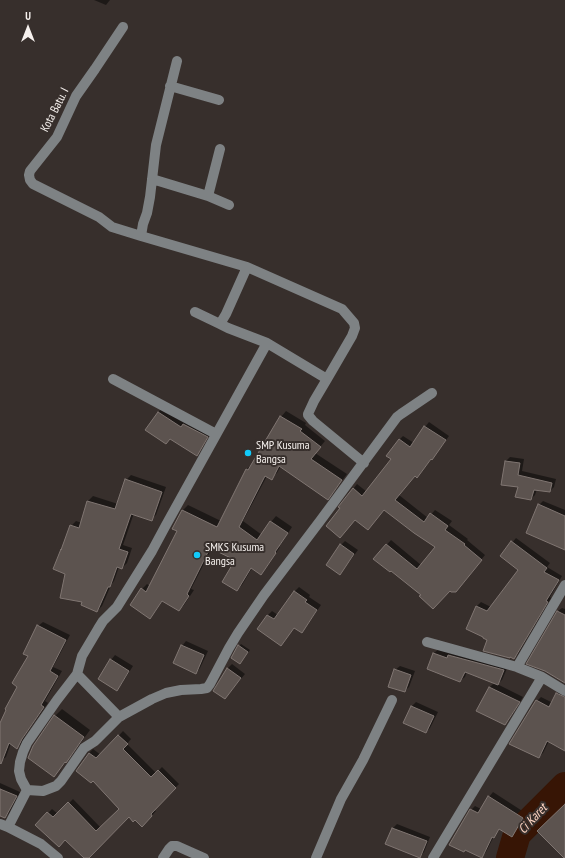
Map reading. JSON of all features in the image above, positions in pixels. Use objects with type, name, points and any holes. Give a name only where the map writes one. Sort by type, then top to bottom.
[{"type":"street","name":"Kota Batu. I","points":[[122,27],[76,96],[57,137],[30,171],[29,175],[33,184],[99,217],[112,227],[140,236]]},
{"type":"street","points":[[177,61],[156,144],[147,213],[140,236],[247,267],[342,309],[354,323],[355,328],[352,336],[314,401],[308,415],[313,421],[364,463]]},
{"type":"street","points":[[170,86],[219,100]]},
{"type":"street","points":[[208,196],[220,149]]},
{"type":"street","points":[[152,179],[208,196],[229,205]]},
{"type":"street","points":[[220,324],[247,267]]},
{"type":"street","points":[[195,312],[228,328],[267,343],[327,379]]},
{"type":"street","points":[[27,790],[21,779],[20,762],[27,743],[76,674],[82,656],[91,640],[103,621],[117,607],[152,551],[267,343]]},
{"type":"street","points":[[113,379],[216,434]]},
{"type":"street","points":[[27,790],[43,791],[56,786],[84,748],[94,742],[119,717],[166,693],[207,688],[238,633],[264,595],[401,414],[432,392]]},
{"type":"street","points":[[517,666],[565,585]]},
{"type":"street","points":[[427,642],[517,666],[542,677],[565,691]]},
{"type":"street","points":[[76,674],[119,717]]},
{"type":"street","points":[[433,858],[542,677]]},
{"type":"street","points":[[316,858],[341,799],[363,760],[392,700]]},
{"type":"street","points":[[27,790],[4,826],[41,844],[58,858]]},
{"type":"street","points":[[163,858],[172,846],[177,846],[204,858]]},
{"type":"building","points":[[158,412],[181,427],[183,424],[208,437],[197,456],[170,439],[166,444],[145,430]]},
{"type":"building","points":[[280,416],[302,429],[300,431],[321,447],[311,459],[342,480],[328,500],[279,466],[272,480],[265,476],[239,527],[257,540],[270,521],[288,533],[261,575],[251,568],[237,591],[222,582],[235,560],[210,548],[187,594],[189,596],[179,611],[162,601],[150,619],[130,605],[141,588],[146,592],[177,531],[172,529],[182,510],[217,527],[246,469],[248,470]]},
{"type":"building","points":[[424,426],[446,440],[417,478],[415,476],[395,500],[424,522],[430,513],[448,526],[445,530],[465,544],[464,545],[482,560],[456,592],[450,591],[433,609],[419,596],[421,595],[373,559],[386,544],[417,569],[435,547],[384,510],[368,530],[355,520],[340,538],[326,526],[340,508],[338,507],[353,488],[362,496],[391,459],[386,456],[399,439],[410,447]]},
{"type":"building","points":[[505,461],[520,463],[518,475],[552,483],[550,492],[534,490],[531,500],[515,497],[518,487],[501,485]]},
{"type":"building","points":[[125,479],[162,492],[152,521],[131,514],[119,549],[128,552],[122,569],[117,567],[110,587],[108,587],[97,612],[81,605],[82,602],[60,598],[65,574],[53,569],[70,525],[79,528],[87,501],[115,509]]},
{"type":"building","points":[[538,504],[565,516],[565,550],[526,533]]},
{"type":"building","points":[[511,541],[547,568],[544,572],[559,580],[546,601],[548,602],[514,659],[483,651],[487,640],[466,629],[476,606],[487,611],[518,570],[500,556]]},
{"type":"building","points":[[340,544],[354,554],[340,575],[326,565]]},
{"type":"building","points":[[294,591],[307,600],[305,602],[317,610],[302,633],[294,628],[281,646],[257,629],[267,615],[274,619]]},
{"type":"building","points":[[557,611],[565,615],[565,683],[545,671],[526,664]]},
{"type":"building","points":[[37,625],[66,640],[50,671],[58,676],[41,705],[44,707],[22,739],[17,749],[9,743],[1,764],[0,723],[6,710],[5,709],[17,687],[12,683],[28,656],[23,654]]},
{"type":"building","points":[[181,645],[204,655],[196,674],[173,663]]},
{"type":"building","points":[[238,645],[248,652],[240,664],[231,658]]},
{"type":"building","points":[[433,653],[447,658],[448,655],[504,670],[498,685],[465,672],[460,682],[427,669]]},
{"type":"building","points":[[110,659],[129,671],[117,691],[98,679]]},
{"type":"building","points":[[227,668],[241,678],[225,699],[213,691]]},
{"type":"building","points":[[394,669],[411,675],[405,692],[388,687]]},
{"type":"building","points":[[489,687],[520,702],[505,725],[476,711]]},
{"type":"building","points":[[556,693],[565,697],[565,751],[547,741],[539,758],[509,744],[536,700],[549,707]]},
{"type":"building","points":[[411,706],[434,716],[426,733],[403,723]]},
{"type":"building","points":[[54,715],[84,737],[54,777],[28,758],[33,746]]},
{"type":"building","points":[[118,735],[128,744],[123,749],[151,777],[158,770],[176,788],[151,814],[152,816],[142,827],[135,820],[133,822],[129,817],[89,858],[84,858],[65,840],[59,847],[35,825],[47,812],[53,817],[68,802],[96,831],[119,809],[93,781],[91,783],[76,771],[89,753],[96,758]]},
{"type":"building","points":[[0,789],[17,796],[5,818],[0,816]]},
{"type":"building","points":[[488,796],[523,818],[512,837],[499,829],[494,838],[492,837],[482,858],[465,850],[464,852],[449,845],[470,809],[478,813]]},
{"type":"building","points":[[565,804],[565,858],[564,858],[537,831]]},
{"type":"building","points":[[392,828],[427,841],[420,858],[385,844]]},
{"type":"waterway","name":"Ci Karet","points":[[510,858],[517,834],[565,786]]},
{"type":"place","name":"SMP Kusuma Bangsa","points":[[248,453]]},
{"type":"place","name":"SMKS Kusuma Bangsa","points":[[197,555]]}]
